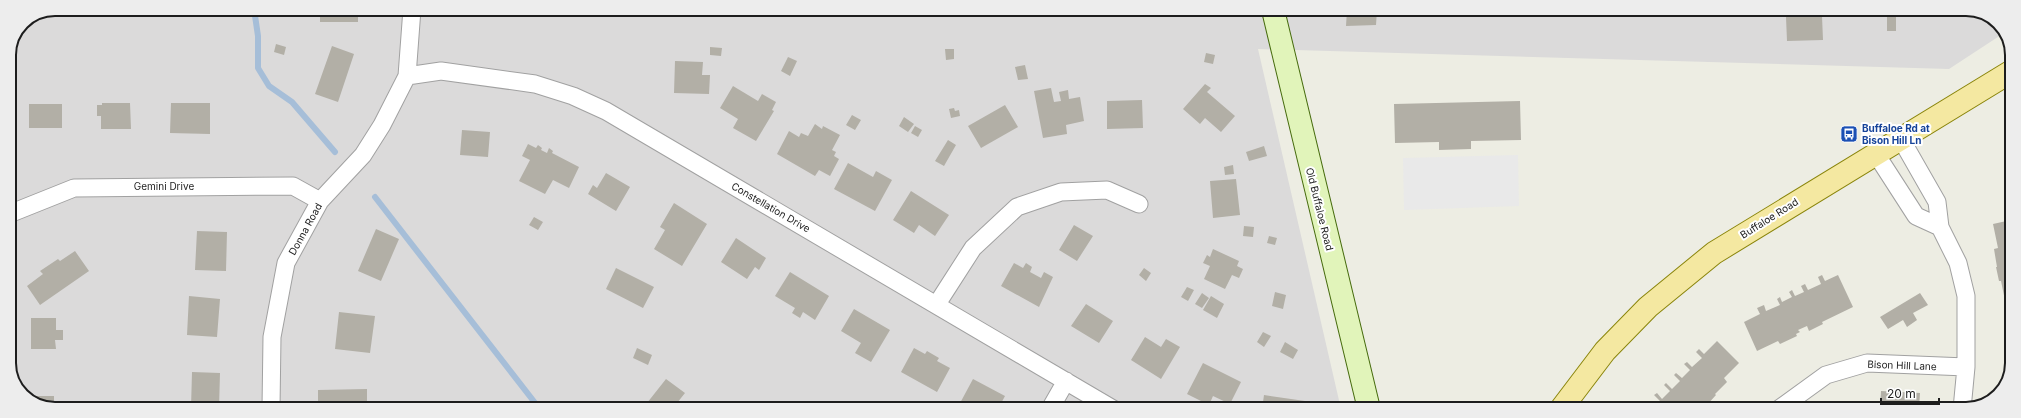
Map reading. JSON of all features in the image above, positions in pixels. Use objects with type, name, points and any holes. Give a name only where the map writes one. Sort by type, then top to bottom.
[{"type":"main road","name":"Buffaloe Road","points":[[1566,402],[1605,351],[1643,312],[1714,253],[2005,75]]},
{"type":"street","points":[[407,76],[411,16]]},
{"type":"street","name":"Old Buffaloe Road","points":[[1274,16],[1366,402]]},
{"type":"street","name":"Constellation Drive","points":[[407,76],[441,71],[535,84],[573,96],[606,111],[937,304],[1101,402]]},
{"type":"street","name":"Donna Road","points":[[271,402],[272,337],[286,263],[320,201],[363,155],[382,125],[407,76]]},
{"type":"street","points":[[1901,139],[1937,202],[1940,227],[1958,263],[1966,296],[1966,367],[1963,402]]},
{"type":"street","points":[[1876,154],[1916,216],[1940,227]]},
{"type":"street","name":"Gemini Drive","points":[[16,211],[74,188],[293,186],[320,201]]},
{"type":"street","points":[[937,304],[973,248],[1017,207],[1061,192],[1107,190],[1139,204]]},
{"type":"street","name":"Bison Hill Lane","points":[[1789,402],[1826,375],[1867,363],[1966,367]]},
{"type":"street","points":[[1054,402],[1066,381]]},
{"type":"shaded area","points":[[1966,16],[1986,21],[1995,29],[2000,36],[1949,69],[1258,49],[1339,402],[55,402],[35,397],[23,385],[17,371],[16,55],[19,40],[27,27],[40,19],[47,17]]},
{"type":"shaded area","points":[[1518,155],[1519,206],[1404,210],[1403,158]]},
{"type":"building","points":[[320,16],[358,16],[358,22],[320,22]]},
{"type":"building","points":[[1347,16],[1377,16],[1376,25],[1346,26]]},
{"type":"building","points":[[1822,16],[1823,40],[1787,41],[1786,17]]},
{"type":"building","points":[[1887,16],[1896,16],[1896,31],[1887,31]]},
{"type":"building","points":[[276,44],[286,47],[284,55],[274,52]]},
{"type":"building","points":[[332,46],[354,54],[338,102],[315,94]]},
{"type":"building","points":[[710,47],[722,48],[721,56],[710,55]]},
{"type":"building","points":[[945,49],[954,49],[954,59],[946,60]]},
{"type":"building","points":[[1206,53],[1215,55],[1213,64],[1204,62]]},
{"type":"building","points":[[788,57],[797,61],[790,76],[781,71]]},
{"type":"building","points":[[675,61],[703,62],[702,75],[710,75],[709,94],[674,93]]},
{"type":"building","points":[[1025,65],[1028,79],[1018,80],[1015,67]]},
{"type":"building","points":[[1205,84],[1211,88],[1207,92],[1235,116],[1221,132],[1205,118],[1200,124],[1183,109]]},
{"type":"building","points":[[733,86],[758,101],[762,94],[776,102],[772,110],[774,111],[756,141],[733,128],[738,119],[720,108]]},
{"type":"building","points":[[1051,88],[1054,102],[1061,101],[1059,92],[1068,90],[1069,99],[1080,97],[1084,121],[1066,125],[1067,134],[1043,138],[1034,91]]},
{"type":"building","points":[[1142,100],[1143,128],[1107,129],[1107,101]]},
{"type":"building","points":[[1520,101],[1521,140],[1471,141],[1471,149],[1439,150],[1439,142],[1395,143],[1394,104]]},
{"type":"building","points":[[102,103],[130,103],[131,129],[101,129],[101,116],[97,116],[97,105],[102,105]]},
{"type":"building","points":[[171,103],[210,103],[210,134],[170,133]]},
{"type":"building","points":[[29,104],[62,104],[62,128],[29,128]]},
{"type":"building","points":[[1005,105],[1018,127],[981,148],[968,126]]},
{"type":"building","points":[[954,108],[955,111],[959,110],[960,116],[951,118],[949,109]]},
{"type":"building","points":[[852,115],[861,120],[855,130],[846,125]]},
{"type":"building","points":[[904,117],[914,124],[908,132],[899,126]]},
{"type":"building","points":[[815,124],[822,129],[823,126],[840,135],[832,150],[836,152],[834,156],[839,159],[830,176],[819,170],[815,176],[777,154],[789,131],[799,137],[801,133],[808,136]]},
{"type":"building","points":[[915,126],[922,130],[918,137],[911,133]]},
{"type":"building","points":[[462,130],[490,132],[488,157],[460,155]]},
{"type":"building","points":[[948,140],[956,145],[944,166],[935,161]]},
{"type":"building","points":[[528,144],[536,148],[538,145],[542,148],[541,150],[547,153],[549,148],[553,151],[552,153],[579,167],[569,188],[553,180],[545,194],[519,181],[530,160],[522,156]]},
{"type":"building","points":[[1264,146],[1267,156],[1249,161],[1246,152]]},
{"type":"building","points":[[848,163],[873,177],[876,171],[892,180],[875,211],[834,189]]},
{"type":"building","points":[[1233,165],[1234,174],[1225,175],[1224,167]]},
{"type":"building","points":[[606,173],[630,187],[616,211],[588,194],[593,185],[597,188]]},
{"type":"building","points":[[1236,179],[1240,215],[1213,218],[1210,181]]},
{"type":"building","points":[[911,191],[949,215],[935,236],[919,225],[914,233],[893,220]]},
{"type":"building","points":[[674,203],[707,224],[682,266],[654,249],[665,230],[660,227]]},
{"type":"building","points":[[534,217],[543,222],[538,230],[529,225]]},
{"type":"building","points":[[2005,221],[2005,300],[1996,267],[1994,249],[1998,248],[1993,224]]},
{"type":"building","points":[[1074,225],[1093,236],[1077,261],[1059,250]]},
{"type":"building","points":[[1244,226],[1254,227],[1253,237],[1243,236]]},
{"type":"building","points":[[376,229],[399,239],[381,281],[358,271]]},
{"type":"building","points":[[197,231],[227,232],[226,271],[195,270]]},
{"type":"building","points":[[1269,236],[1277,238],[1275,245],[1267,243]]},
{"type":"building","points":[[736,238],[766,258],[759,270],[755,267],[747,279],[721,262]]},
{"type":"building","points":[[1213,249],[1239,261],[1237,266],[1243,269],[1239,278],[1232,275],[1225,289],[1204,279],[1210,266],[1203,263],[1207,255],[1210,257]]},
{"type":"building","points":[[75,251],[89,271],[40,305],[27,286],[43,274],[40,271],[58,259],[60,261]]},
{"type":"building","points":[[1014,263],[1023,268],[1026,263],[1032,267],[1030,272],[1041,278],[1044,272],[1053,277],[1039,307],[1001,286]]},
{"type":"building","points":[[616,268],[654,287],[643,308],[606,289]]},
{"type":"building","points":[[1144,268],[1151,273],[1146,281],[1139,275]]},
{"type":"building","points":[[790,272],[829,296],[815,320],[803,312],[800,318],[792,313],[795,308],[775,296]]},
{"type":"building","points":[[1822,275],[1825,281],[1838,275],[1853,307],[1822,322],[1823,324],[1809,331],[1807,326],[1798,330],[1800,332],[1796,334],[1797,336],[1780,344],[1778,341],[1757,351],[1744,322],[1760,314],[1757,308],[1764,305],[1766,311],[1780,305],[1777,299],[1780,297],[1782,302],[1792,297],[1789,292],[1792,290],[1795,296],[1804,292],[1801,286],[1805,284],[1808,290],[1821,284],[1818,277]]},
{"type":"building","points":[[1187,287],[1194,290],[1188,301],[1181,297]]},
{"type":"building","points":[[1275,292],[1286,295],[1283,309],[1272,306]]},
{"type":"building","points":[[1202,293],[1209,298],[1202,308],[1195,304]]},
{"type":"building","points":[[1920,293],[1928,305],[1913,313],[1917,320],[1907,327],[1903,320],[1888,329],[1880,317]]},
{"type":"building","points":[[189,296],[220,299],[217,337],[187,335]]},
{"type":"building","points":[[1211,296],[1224,304],[1217,318],[1203,310]]},
{"type":"building","points":[[1086,304],[1113,321],[1099,343],[1071,326]]},
{"type":"building","points":[[854,309],[890,330],[871,362],[855,353],[861,343],[841,331]]},
{"type":"building","points":[[339,312],[375,316],[370,353],[335,349]]},
{"type":"building","points":[[31,318],[56,318],[56,330],[63,330],[63,340],[55,340],[56,349],[31,349]]},
{"type":"building","points":[[1263,332],[1271,336],[1264,347],[1257,342]]},
{"type":"building","points":[[1145,337],[1161,347],[1166,339],[1180,347],[1161,379],[1131,360]]},
{"type":"building","points":[[1717,341],[1739,363],[1724,378],[1727,382],[1710,402],[1659,402],[1660,401],[1654,395],[1657,393],[1662,399],[1670,391],[1664,385],[1666,383],[1672,389],[1680,381],[1674,375],[1676,373],[1682,378],[1690,370],[1684,364],[1687,362],[1692,367],[1702,358],[1696,352],[1699,349],[1704,354]]},
{"type":"building","points":[[1285,342],[1298,350],[1293,359],[1280,352]]},
{"type":"building","points":[[637,348],[652,355],[648,365],[633,358]]},
{"type":"building","points":[[914,348],[925,354],[927,351],[939,358],[937,361],[950,368],[937,392],[901,372]]},
{"type":"building","points":[[1203,363],[1241,382],[1231,402],[1226,402],[1213,396],[1210,402],[1203,402],[1187,394]]},
{"type":"building","points":[[192,372],[220,373],[219,402],[191,402]]},
{"type":"building","points":[[666,379],[685,393],[678,402],[648,402]]},
{"type":"building","points":[[973,379],[1005,396],[1002,402],[961,402]]},
{"type":"building","points":[[367,389],[367,402],[318,402],[318,390]]},
{"type":"building","points":[[1881,391],[1920,393],[1919,402],[1880,402]]},
{"type":"building","points":[[1264,395],[1305,401],[1305,402],[1263,402]]},
{"type":"building","points":[[54,396],[54,402],[47,401],[35,397]]},
{"type":"waterway","points":[[255,16],[258,36],[258,68],[269,86],[292,102],[335,152]]},
{"type":"waterway","points":[[375,197],[534,402]]},
{"type":"place","name":"Buffaloe Rd at Bison Hill Ln","points":[[1849,134]]}]
